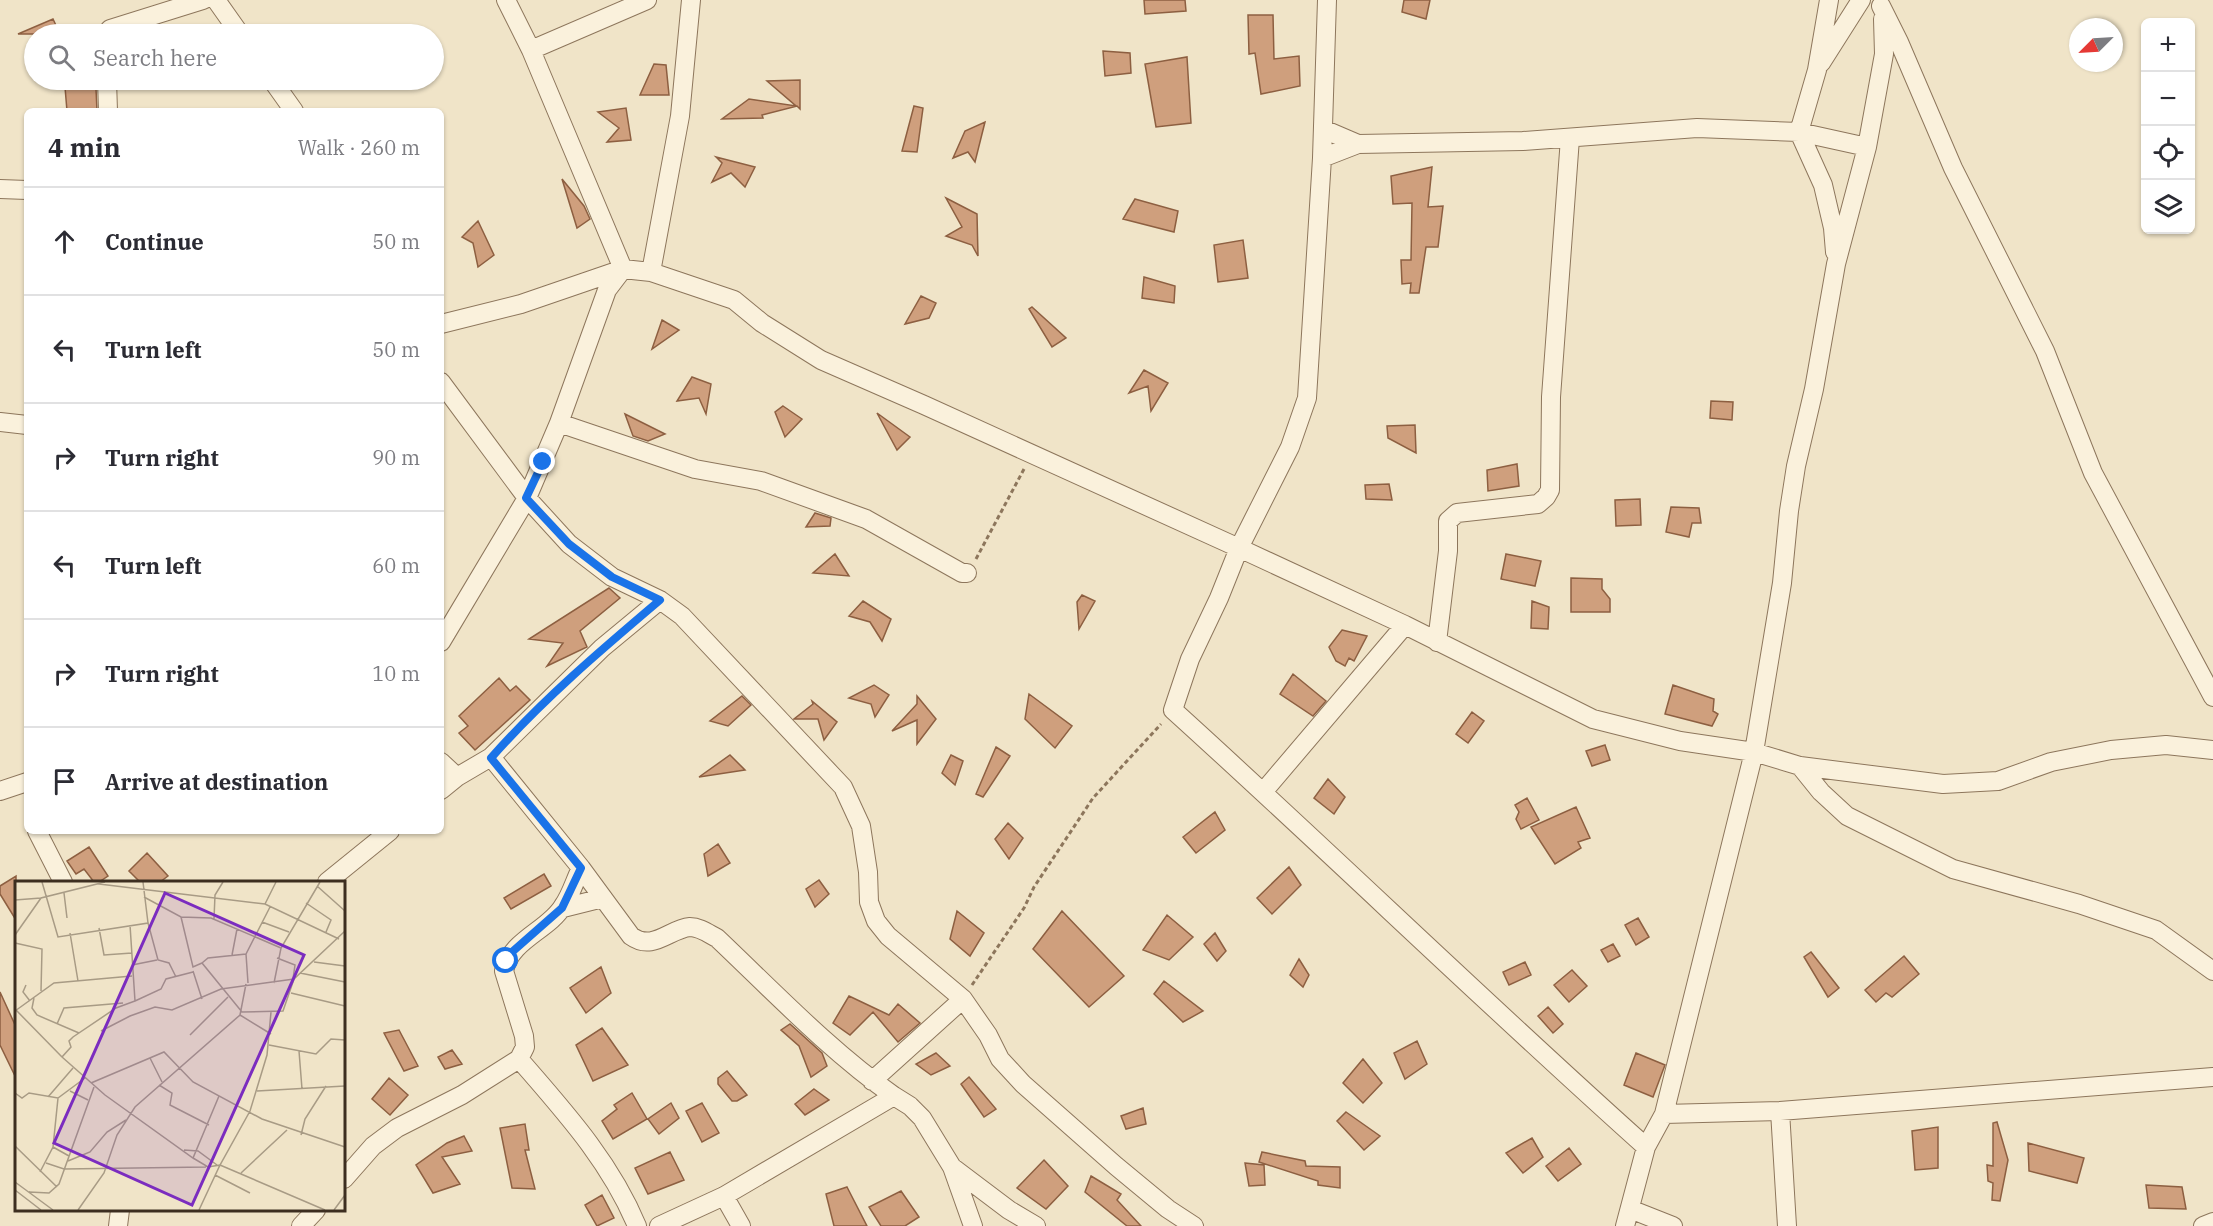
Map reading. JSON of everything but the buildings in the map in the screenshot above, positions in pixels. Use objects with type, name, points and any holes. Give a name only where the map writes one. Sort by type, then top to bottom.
[{"type":"street","points":[[126,24],[203,0]]},
{"type":"street","points":[[216,0],[233,24]]},
{"type":"street","points":[[506,0],[531,51],[623,268]]},
{"type":"street","points":[[531,51],[647,0]]},
{"type":"street","points":[[651,272],[680,116],[691,0]]},
{"type":"street","points":[[1327,0],[1322,158],[1307,398],[1290,447],[1239,548],[1219,598],[1190,658],[1173,710],[1569,1079],[1646,1147]]},
{"type":"street","points":[[1829,0],[1817,70],[1799,132],[1823,185],[1833,228],[1836,264]]},
{"type":"street","points":[[1817,70],[1861,0]]},
{"type":"street","points":[[1673,1226],[1627,1218],[1646,1147],[1664,1114],[1754,752],[1782,583],[1796,466],[1814,389],[1836,264],[1867,147],[1884,54],[1880,3]]},
{"type":"street","points":[[1880,3],[1953,168],[2045,351],[2093,473],[2213,697]]},
{"type":"street","points":[[107,90],[108,108]]},
{"type":"street","points":[[279,90],[292,108]]},
{"type":"street","points":[[1322,158],[1358,144],[1523,141],[1696,128],[1799,132],[1867,147]]},
{"type":"street","points":[[1323,129],[1358,144]]},
{"type":"street","points":[[1437,642],[1448,551],[1448,521],[1457,513],[1538,504],[1550,490],[1551,398],[1570,138]]},
{"type":"street","points":[[0,189],[24,190]]},
{"type":"street","points":[[444,637],[526,498],[559,423],[607,290],[623,268]]},
{"type":"street","points":[[444,323],[521,304],[623,268],[651,272],[734,300],[776,332],[821,360],[1405,625],[1593,719],[1680,741],[1754,752],[1800,766],[1943,784],[1998,781],[2051,762],[2111,750],[2166,745],[2213,750]]},
{"type":"street","points":[[444,386],[526,498],[569,544],[612,577],[660,600],[682,616],[843,786],[861,826],[868,873],[869,902],[876,921],[888,936],[963,999],[988,1035],[1000,1059],[1023,1084],[1116,1166],[1168,1209],[1194,1226]]},
{"type":"street","points":[[0,422],[24,425]]},
{"type":"street","points":[[559,423],[695,469],[761,481],[866,519],[962,573],[967,573]]},
{"type":"street","points":[[444,788],[457,777],[491,758],[602,648],[660,600]]},
{"type":"street","points":[[1263,792],[1405,625]]},
{"type":"street","points":[[491,758],[581,868],[631,936],[639,942],[649,942],[690,927],[701,929],[717,939],[872,1081],[910,1106],[922,1118],[952,1167],[973,1226]]},
{"type":"street","points":[[444,765],[457,777]]},
{"type":"street","points":[[1800,766],[1821,792],[1847,816],[1953,869],[2079,904],[2156,930],[2213,971]]},
{"type":"street","points":[[0,791],[24,783]]},
{"type":"street","points":[[39,834],[62,881]]},
{"type":"street","points":[[328,881],[386,834]]},
{"type":"street","points":[[345,1178],[373,1146],[398,1128],[462,1095],[519,1059],[525,1047],[524,1036],[504,971],[506,961],[512,952],[562,908],[581,868]]},
{"type":"street","points":[[562,908],[603,898]]},
{"type":"street","points":[[872,1081],[963,999]]},
{"type":"street","points":[[519,1059],[581,1131],[608,1167],[637,1226]]},
{"type":"street","points":[[1664,1114],[1780,1111],[2213,1077]]},
{"type":"street","points":[[659,1226],[724,1196],[894,1096]]},
{"type":"street","points":[[1780,1111],[1787,1226]]},
{"type":"street","points":[[952,1167],[1009,1210],[1036,1226]]},
{"type":"street","points":[[724,1196],[741,1226]]},
{"type":"street","points":[[118,1226],[120,1211]]},
{"type":"street","points":[[301,1226],[314,1211]]},
{"type":"street","points":[[2203,1226],[2213,1222]]},
{"type":"path","points":[[967,573],[1031,454]]},
{"type":"path","points":[[963,999],[1024,908],[1034,886],[1093,798],[1173,710]]},
{"type":"route","points":[[506,961],[512,952],[562,908],[581,868],[491,758],[602,648],[660,600],[612,577],[569,544],[526,498],[543,462]]}]
